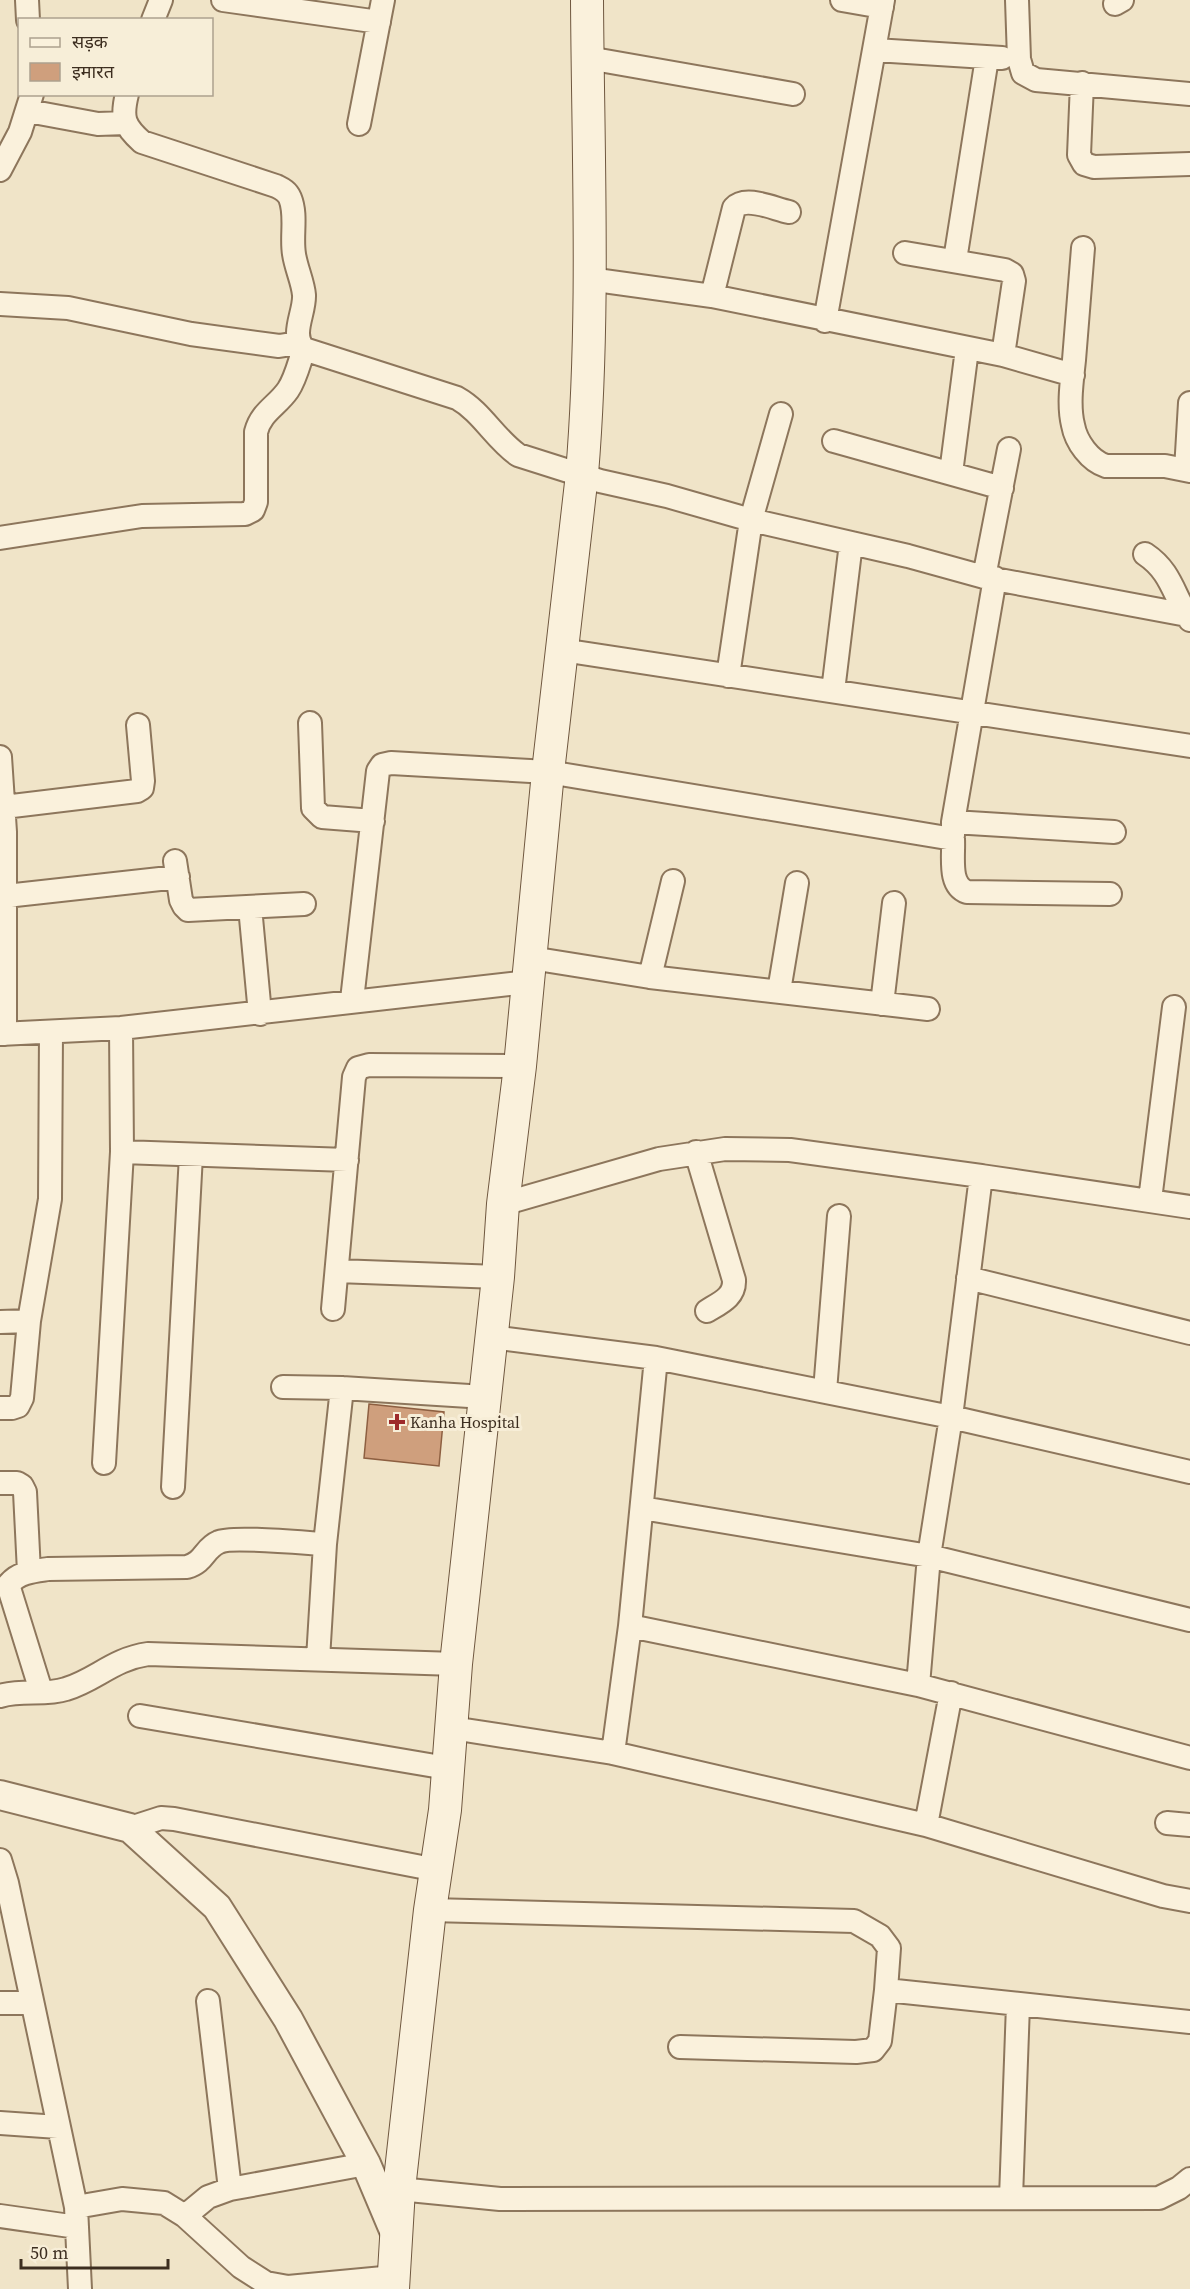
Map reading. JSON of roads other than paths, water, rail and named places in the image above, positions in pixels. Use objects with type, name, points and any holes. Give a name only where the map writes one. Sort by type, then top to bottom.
[{"type":"main road","points":[[394,2283],[399,2189],[430,1910],[445,1810],[456,1664],[586,427],[589,279],[587,0]]},
{"type":"street","points":[[27,0],[28,18]]},
{"type":"street","points":[[154,18],[161,0]]},
{"type":"street","points":[[223,0],[379,22]]},
{"type":"street","points":[[359,124],[383,0]]},
{"type":"street","points":[[825,321],[883,3],[842,0]]},
{"type":"street","points":[[1017,0],[1019,59],[1023,73],[1036,80],[1190,94]]},
{"type":"street","points":[[875,50],[1019,59]]},
{"type":"street","points":[[588,58],[793,94]]},
{"type":"street","points":[[955,260],[987,58]]},
{"type":"street","points":[[1082,83],[1079,155],[1084,164],[1094,167],[1190,164]]},
{"type":"street","points":[[0,538],[133,517],[245,514],[253,510],[256,502],[258,422],[290,388],[301,346],[304,292],[294,253],[290,196],[284,189],[276,186],[142,142],[131,132],[126,123],[123,113],[127,96]]},
{"type":"street","points":[[0,170],[11,152],[30,103],[98,124],[126,123]]},
{"type":"street","points":[[712,296],[734,208],[746,202],[789,212]]},
{"type":"street","points":[[1083,248],[1073,375],[1072,425],[1090,457],[1097,463],[1107,466],[1165,466],[1188,471],[1190,403]]},
{"type":"street","points":[[905,253],[955,260],[1005,270],[1012,274],[1014,281],[1003,355]]},
{"type":"street","points":[[589,279],[712,296],[825,321],[1003,355],[1073,375]]},
{"type":"street","points":[[0,304],[68,308],[177,332],[279,346],[301,346],[457,398],[475,409],[506,447],[518,455],[751,520],[908,556],[989,578],[1189,618]]},
{"type":"street","points":[[951,473],[967,349]]},
{"type":"street","points":[[728,676],[751,520],[781,414]]},
{"type":"street","points":[[834,441],[1002,488]]},
{"type":"street","points":[[1009,449],[953,830],[955,883],[967,892],[1110,894]]},
{"type":"street","points":[[833,691],[851,543]]},
{"type":"street","points":[[1145,554],[1158,562],[1166,571],[1189,618]]},
{"type":"street","points":[[562,650],[1190,746]]},
{"type":"street","points":[[310,723],[313,808],[322,817],[373,821]]},
{"type":"street","points":[[4,807],[137,791],[142,788],[138,724]]},
{"type":"street","points":[[0,757],[4,807],[6,896],[3,1034],[121,1028],[260,1014],[530,970],[650,977],[928,1009]]},
{"type":"street","points":[[352,1000],[378,771],[382,765],[391,763],[548,772],[953,830],[1114,832]]},
{"type":"street","points":[[6,896],[176,869],[181,900],[183,906],[188,910],[304,904]]},
{"type":"street","points":[[650,977],[673,881]]},
{"type":"street","points":[[780,992],[797,883]]},
{"type":"street","points":[[882,1004],[894,903]]},
{"type":"street","points":[[249,907],[260,1014]]},
{"type":"street","points":[[1150,1200],[1174,1007]]},
{"type":"street","points":[[104,1463],[122,1152],[121,1028]]},
{"type":"street","points":[[0,1408],[12,1408],[21,1402],[29,1321],[50,1199],[51,1032]]},
{"type":"street","points":[[333,1308],[354,1077],[358,1068],[369,1065],[520,1066]]},
{"type":"street","points":[[503,1204],[659,1159],[725,1149],[790,1150],[1190,1207]]},
{"type":"street","points":[[122,1152],[347,1160]]},
{"type":"street","points":[[696,1152],[735,1289],[729,1297],[707,1311]]},
{"type":"street","points":[[173,1487],[191,1155]]},
{"type":"street","points":[[918,1685],[929,1556],[951,1417],[981,1176]]},
{"type":"street","points":[[825,1391],[839,1216]]},
{"type":"street","points":[[337,1270],[498,1277]]},
{"type":"street","points":[[968,1278],[1190,1333]]},
{"type":"street","points":[[0,1322],[29,1321]]},
{"type":"street","points":[[491,1337],[656,1358],[951,1417],[1190,1472]]},
{"type":"street","points":[[614,1753],[630,1626],[656,1358]]},
{"type":"street","points":[[283,1387],[342,1388],[485,1397]]},
{"type":"street","points":[[318,1659],[325,1544],[342,1388]]},
{"type":"street","points":[[0,1483],[17,1484],[22,1486],[25,1492],[29,1572]]},
{"type":"street","points":[[642,1508],[929,1556],[1190,1620]]},
{"type":"street","points":[[40,1691],[10,1591],[9,1584],[15,1578],[29,1572],[79,1567],[187,1567],[202,1560],[211,1546],[226,1539],[325,1544]]},
{"type":"street","points":[[630,1626],[918,1685],[1190,1758]]},
{"type":"street","points":[[0,1696],[26,1691],[57,1692],[70,1688],[119,1661],[148,1654],[456,1664]]},
{"type":"street","points":[[926,1825],[951,1693]]},
{"type":"street","points":[[140,1716],[447,1768]]},
{"type":"street","points":[[452,1728],[614,1753],[926,1825],[1163,1896],[1190,1901]]},
{"type":"street","points":[[0,1795],[130,1828],[217,1907],[288,2019],[366,2164],[396,2235]]},
{"type":"street","points":[[130,1828],[160,1818],[174,1819],[437,1870]]},
{"type":"street","points":[[1167,1823],[1190,1825]]},
{"type":"street","points":[[0,1860],[76,2217],[80,2289]]},
{"type":"street","points":[[430,1910],[854,1921],[880,1936],[889,1948],[880,2040],[873,2050],[856,2052],[680,2047]]},
{"type":"street","points":[[886,1990],[1190,2022]]},
{"type":"street","points":[[208,2001],[230,2189]]},
{"type":"street","points":[[0,2002],[32,2003]]},
{"type":"street","points":[[1011,2198],[1018,2005]]},
{"type":"street","points":[[0,2123],[58,2127]]},
{"type":"street","points":[[184,2216],[208,2197],[230,2189],[366,2164]]},
{"type":"street","points":[[399,2189],[500,2199],[1159,2198],[1179,2188],[1190,2179]]},
{"type":"street","points":[[0,2216],[76,2217],[122,2199],[164,2203],[184,2216],[241,2267],[266,2283],[288,2287],[394,2283]]},
{"type":"place","name":"Kanha Hospital","points":[[397,1422]]}]
